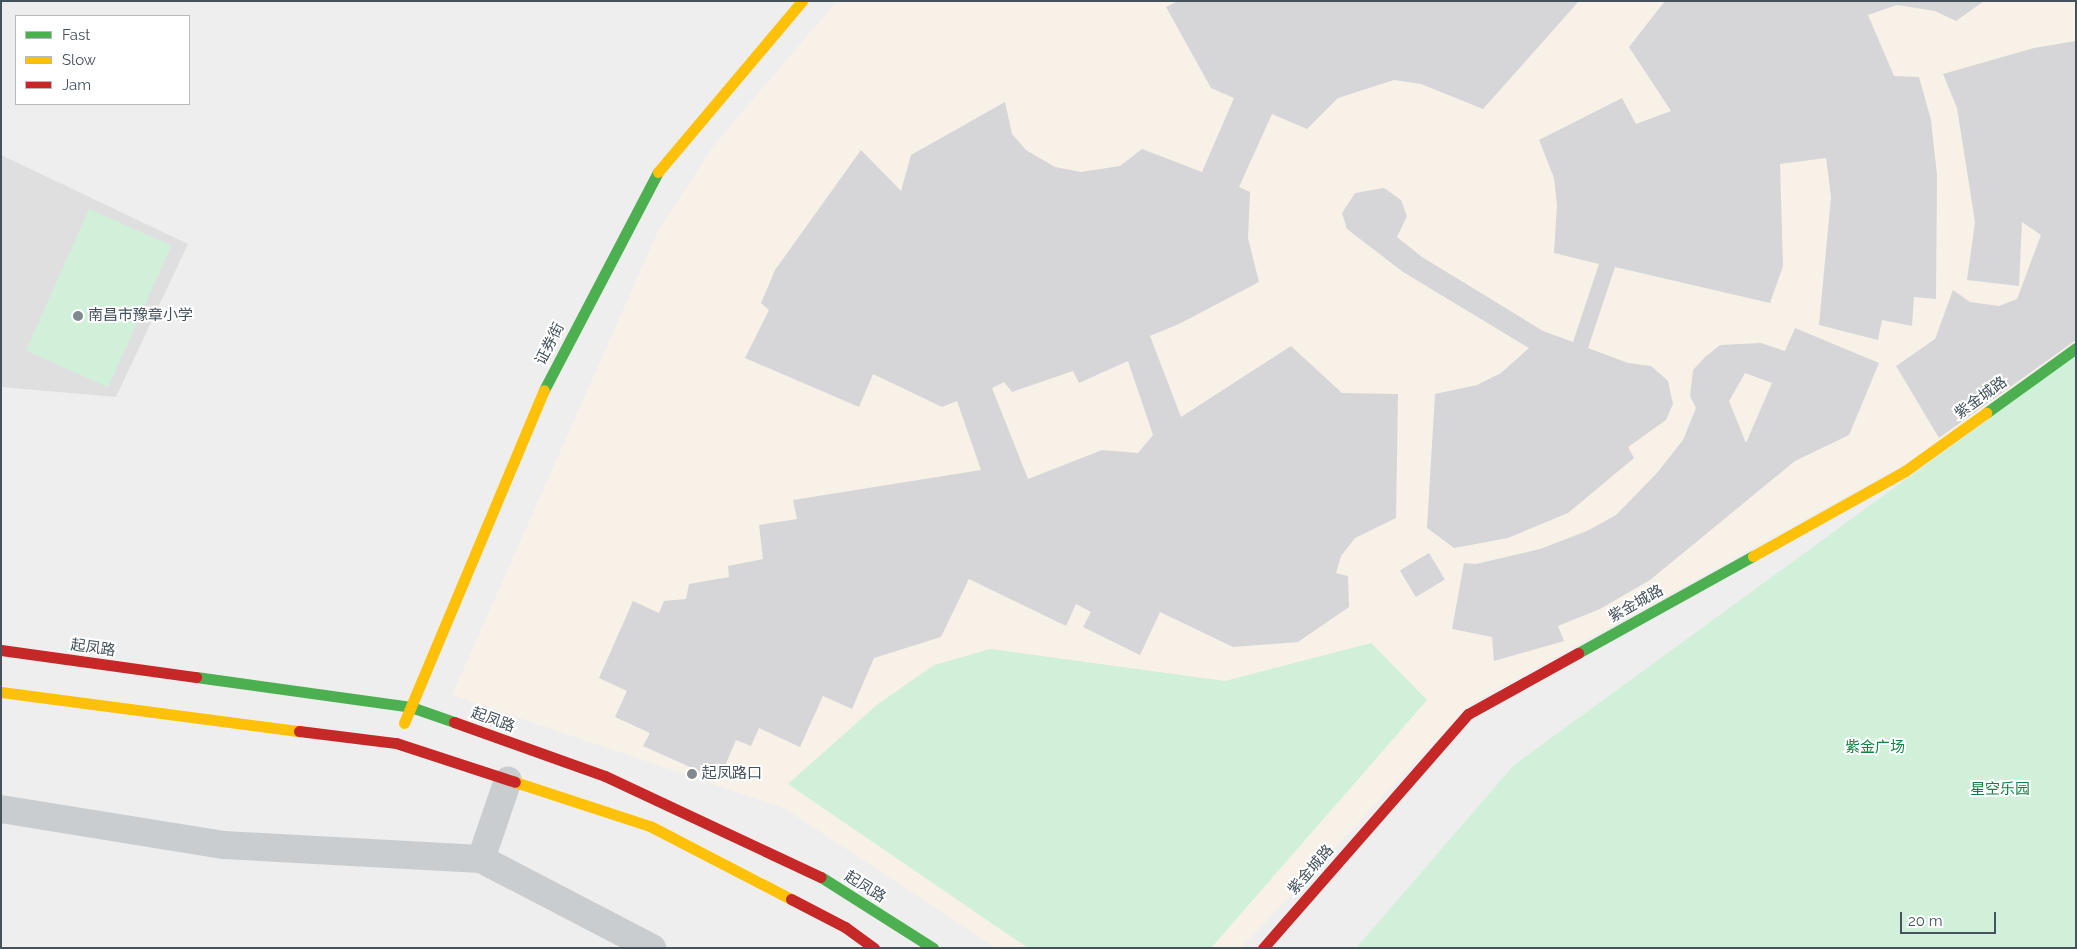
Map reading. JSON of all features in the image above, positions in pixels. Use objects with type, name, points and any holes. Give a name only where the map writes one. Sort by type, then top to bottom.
[{"type":"street","name":"证券街","points":[[396,743],[554,366],[658,172],[802,1]]},
{"type":"street","name":"紫金城路","points":[[1263,948],[1468,714],[1906,471],[2076,348]]},
{"type":"street","name":"起凤路","points":[[1,650],[411,707],[605,776],[808,868],[933,948]]},
{"type":"street","points":[[1,692],[396,743],[650,826],[845,927],[874,948]]},
{"type":"street","points":[[481,859],[508,780]]},
{"type":"street","points":[[1,809],[224,845],[481,859],[652,948]]},
{"type":"shaded area","points":[[837,1],[2076,1],[2076,342],[1908,462],[1469,705],[1241,948],[996,948],[784,808],[452,695],[659,229],[714,145]]},
{"type":"shaded area","name":"南昌市豫章小学","points":[[1,155],[188,244],[116,397],[1,387]]},
{"type":"green space","points":[[89,209],[171,246],[108,387],[26,351]]},
{"type":"green space","name":"紫金广场","points":[[2076,355],[2076,948],[1356,948],[1514,765]]},
{"type":"green space","points":[[1371,643],[1427,700],[1211,948],[1028,948],[788,784],[878,704],[934,665],[990,649],[1225,681]]},
{"type":"building","points":[[1178,1],[1579,1],[1483,109],[1421,84],[1394,80],[1338,98],[1307,129],[1272,114],[1239,187],[1250,192],[1248,238],[1259,282],[1179,324],[1150,336],[1181,417],[1291,346],[1342,393],[1398,394],[1396,518],[1355,538],[1341,556],[1336,573],[1348,576],[1349,607],[1298,642],[1233,647],[1160,612],[1140,655],[1083,627],[1091,612],[1076,604],[1066,626],[969,579],[941,637],[874,658],[852,709],[823,696],[800,747],[759,728],[751,746],[736,740],[719,780],[643,746],[650,733],[615,717],[627,691],[599,678],[633,601],[659,613],[664,601],[686,599],[689,584],[729,577],[728,566],[763,559],[759,525],[797,519],[793,500],[981,470],[957,401],[942,407],[873,374],[859,407],[745,358],[769,310],[761,303],[775,270],[861,150],[901,191],[911,155],[1005,102],[1012,134],[1026,150],[1055,167],[1081,172],[1120,166],[1142,149],[1202,172],[1234,98],[1211,88],[1166,7]],"holes":[[[1128,361],[1153,435],[1138,453],[1102,450],[1028,479],[992,388],[1004,382],[1012,392],[1073,371],[1079,383]]]},
{"type":"building","points":[[1665,1],[1984,1],[1956,21],[1935,11],[1897,5],[1868,15],[1894,76],[1919,77],[1931,120],[1937,175],[1936,299],[1914,297],[1912,326],[1882,320],[1878,340],[1819,325],[1831,197],[1826,158],[1780,164],[1783,266],[1770,303],[1615,267],[1588,348],[1628,363],[1651,366],[1668,381],[1673,404],[1666,420],[1628,447],[1634,458],[1568,513],[1508,538],[1454,548],[1427,528],[1435,394],[1477,385],[1501,373],[1529,348],[1403,272],[1347,229],[1342,213],[1355,193],[1384,188],[1401,200],[1407,216],[1397,237],[1422,257],[1543,331],[1573,342],[1599,264],[1554,253],[1557,205],[1554,178],[1539,140],[1622,98],[1636,124],[1671,111],[1629,47]]},
{"type":"building","points":[[2076,41],[2076,340],[1939,438],[1896,366],[1935,339],[1953,290],[1970,302],[1999,306],[2017,299],[2041,235],[2022,222],[2019,286],[1967,280],[1975,222],[1957,108],[1943,74],[2034,48]]},
{"type":"building","points":[[1795,328],[1879,363],[1849,435],[1795,461],[1650,580],[1600,609],[1558,626],[1564,641],[1494,661],[1492,637],[1452,629],[1464,563],[1476,564],[1540,549],[1587,531],[1616,515],[1657,473],[1683,440],[1696,408],[1690,396],[1693,370],[1705,357],[1720,345],[1761,343],[1785,351]],"holes":[[[1745,373],[1772,383],[1746,443],[1729,401]]]},
{"type":"building","points":[[1429,553],[1445,580],[1416,597],[1400,571]]},
{"type":"traffic: fast","points":[[544,390],[658,172]]},
{"type":"traffic: fast","points":[[1986,413],[2076,348]]},
{"type":"traffic: fast","points":[[1578,653],[1753,556]]},
{"type":"traffic: fast","points":[[196,677],[411,707],[454,722]]},
{"type":"traffic: fast","points":[[821,877],[933,948]]},
{"type":"traffic: slow","points":[[658,172],[802,1]]},
{"type":"traffic: slow","points":[[404,723],[544,390]]},
{"type":"traffic: slow","points":[[1753,556],[1905,471],[1986,413]]},
{"type":"traffic: slow","points":[[1,692],[299,731]]},
{"type":"traffic: slow","points":[[515,782],[650,826],[791,899]]},
{"type":"traffic: jam","points":[[1,650],[196,677]]},
{"type":"traffic: jam","points":[[1263,948],[1468,714],[1578,653]]},
{"type":"traffic: jam","points":[[454,722],[605,776],[821,877]]},
{"type":"traffic: jam","points":[[299,731],[396,743],[515,782]]},
{"type":"traffic: jam","points":[[791,899],[845,927],[874,948]]},
{"type":"place","name":"南昌市豫章小学","points":[[78,316]]},
{"type":"place","name":"起凤路口","points":[[692,774]]},
{"type":"park label","name":"星空乐园","points":[[2000,790]]}]
